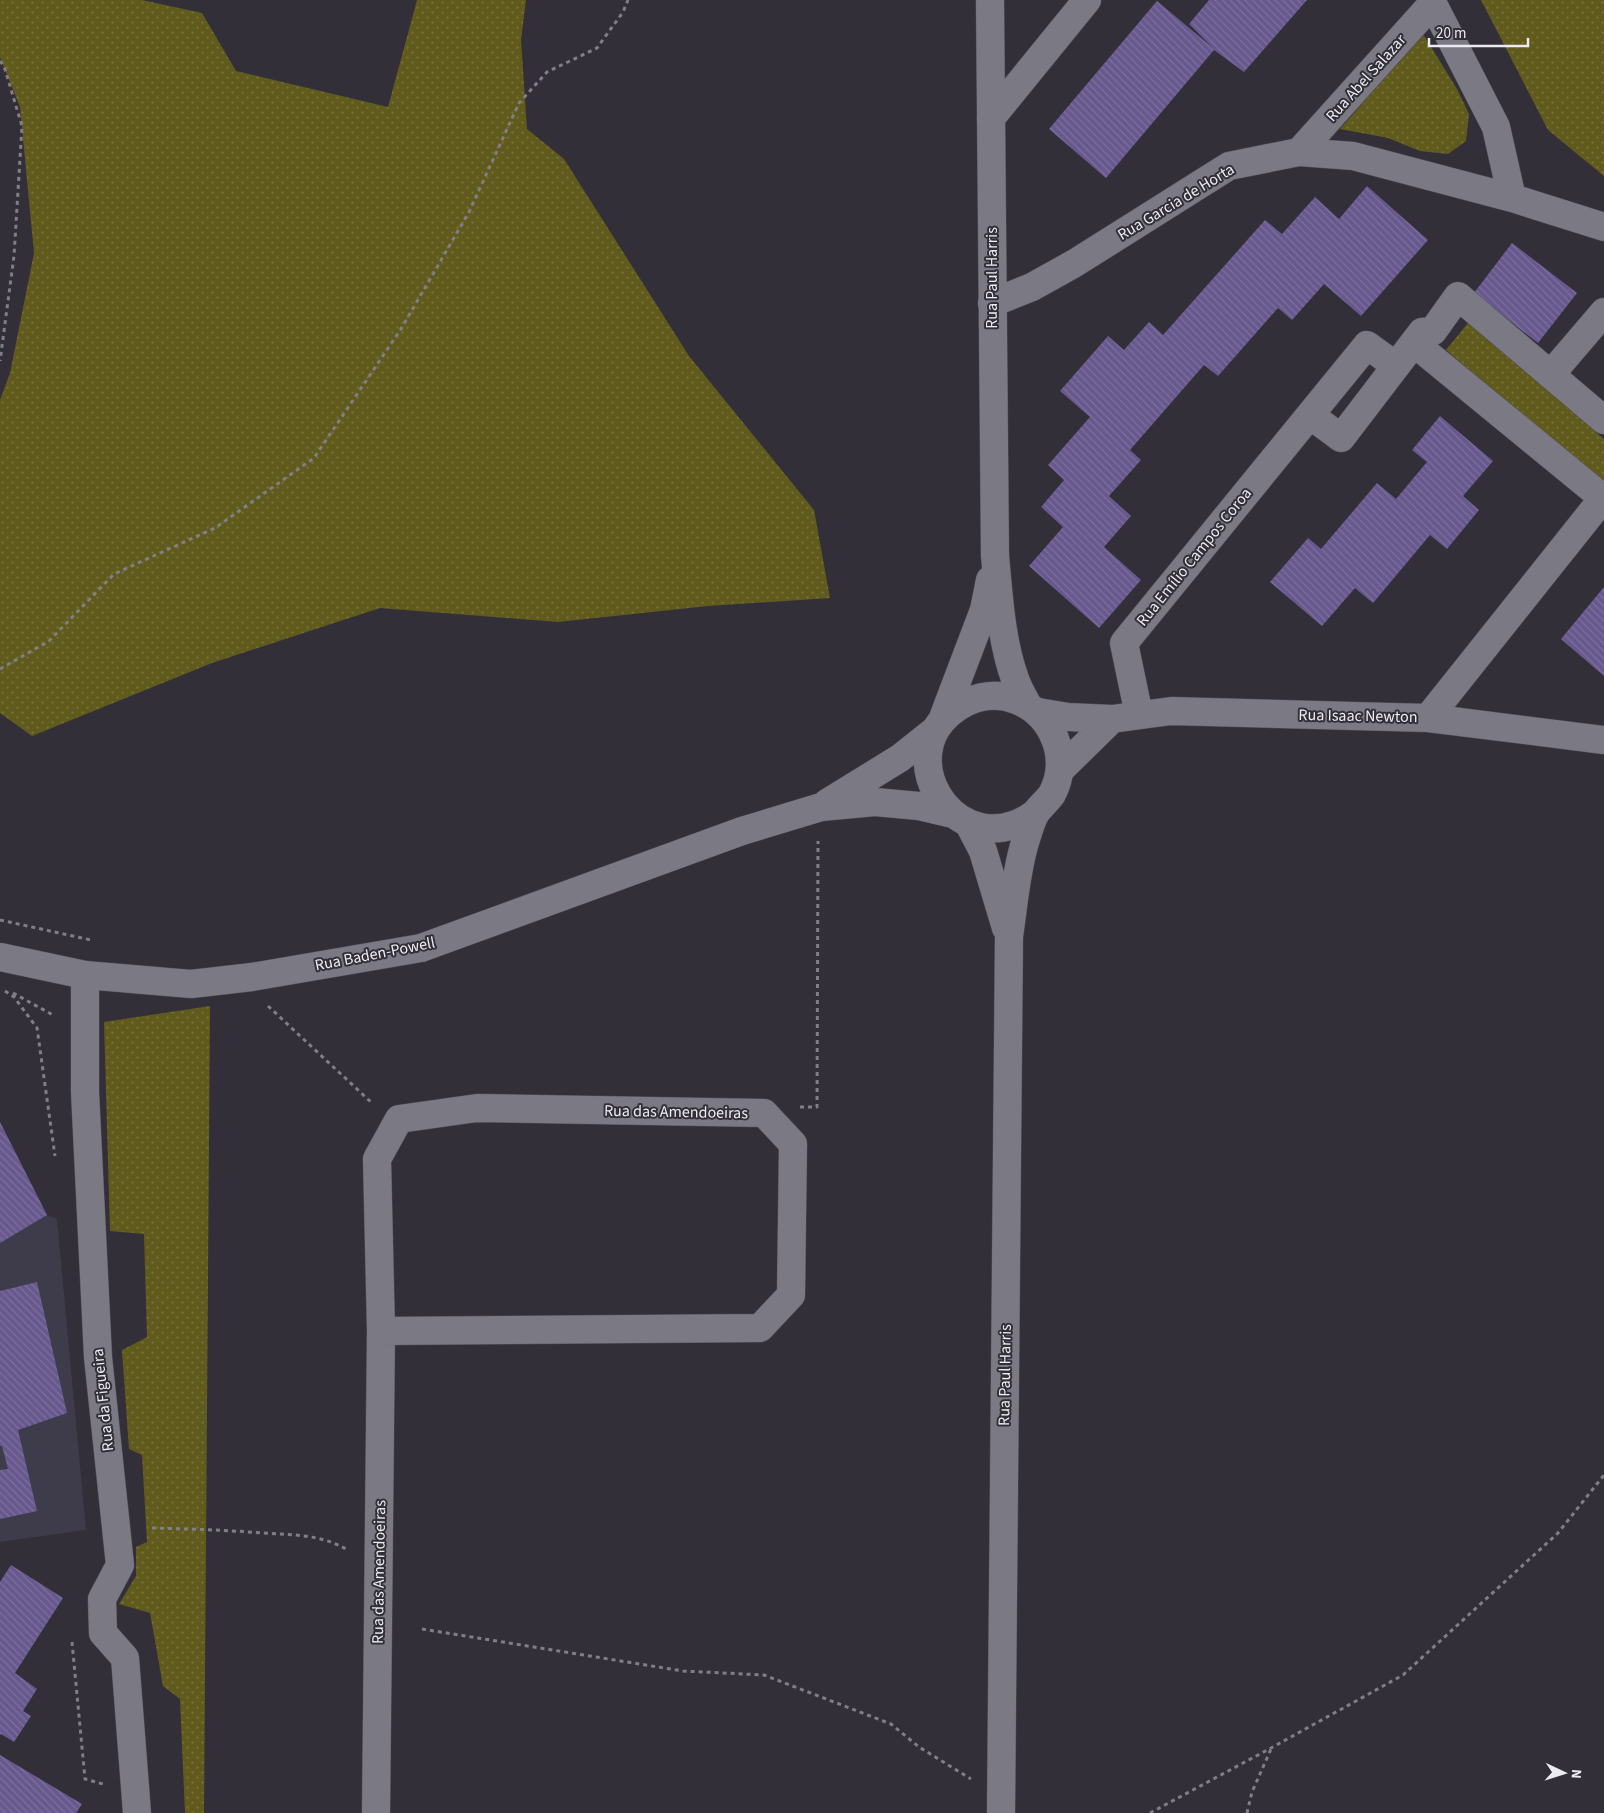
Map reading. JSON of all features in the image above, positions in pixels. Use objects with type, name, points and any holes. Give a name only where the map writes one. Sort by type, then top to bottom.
[{"type":"street","name":"Rua Paul Harris","points":[[990,0],[995,556],[1002,624],[1009,659],[1016,681],[1033,708]]},
{"type":"street","points":[[991,118],[1087,0]]},
{"type":"street","name":"Rua Abel Salazar","points":[[1299,152],[1432,2],[1496,127],[1512,198]]},
{"type":"street","name":"Rua Garcia de Horta","points":[[992,304],[1032,287],[1075,264],[1229,166],[1299,152],[1353,156],[1512,198],[1604,227]]},
{"type":"street","points":[[1310,415],[1341,438],[1422,332],[1433,331],[1458,296],[1604,420]]},
{"type":"street","points":[[1550,374],[1604,312]]},
{"type":"street","points":[[1414,343],[1604,498],[1428,718]]},
{"type":"street","name":"Rua Emílio Campos Coroa","points":[[1139,715],[1124,643],[1367,345],[1396,366]]},
{"type":"street","name":"Rua Paul Harris","points":[[939,724],[984,610],[995,556]]},
{"type":"street","points":[[983,696],[1006,696],[1033,708],[1052,728],[1059,748],[1060,770],[1052,794],[1036,813],[1016,825],[992,828],[919,806],[875,802],[821,807],[900,758],[961,703],[983,696]]},
{"type":"street","name":"Rua Isaac Newton","points":[[1033,708],[1068,717],[1112,719],[1171,711],[1428,718],[1604,740]]},
{"type":"street","points":[[1060,770],[1112,719]]},
{"type":"street","points":[[939,724],[928,753],[929,776],[937,797],[961,819],[983,851],[1009,936]]},
{"type":"street","name":"Rua Baden-Powell","points":[[0,957],[85,975],[191,984],[252,977],[421,948],[742,832],[821,807]]},
{"type":"street","points":[[1009,936],[1017,878],[1026,840],[1036,813]]},
{"type":"street","name":"Rua Paul Harris","points":[[1001,1813],[1009,936]]},
{"type":"street","name":"Rua da Figueira","points":[[85,975],[84,1092],[98,1357],[120,1565],[102,1599],[103,1632],[125,1658],[137,1813]]},
{"type":"street","name":"Rua das Amendoeiras","points":[[376,1813],[381,1330],[377,1159],[399,1119],[478,1108],[764,1113],[793,1144],[791,1295],[760,1328],[381,1330]]},
{"type":"path","points":[[0,669],[48,641],[114,574],[215,528],[314,458],[401,329],[469,212],[519,103],[547,72],[597,48],[623,12],[628,0]]},
{"type":"path","points":[[0,61],[4,66],[22,126],[14,256],[0,361]]},
{"type":"path","points":[[792,1107],[817,1108],[818,835]]},
{"type":"path","points":[[0,920],[91,940]]},
{"type":"path","points":[[0,987],[48,1011],[59,1020]]},
{"type":"path","points":[[262,1001],[378,1110]]},
{"type":"path","points":[[51,1126],[54,1117]]},
{"type":"path","points":[[1150,1813],[1403,1674],[1558,1533],[1604,1476]]},
{"type":"path","points":[[152,1528],[232,1530],[308,1536],[332,1541],[354,1553]]},
{"type":"path","points":[[422,1629],[683,1671],[764,1675],[891,1724],[919,1747],[974,1780]]},
{"type":"path","points":[[1246,1813],[1252,1792],[1271,1748]]},
{"type":"shaded area","points":[[0,0],[142,0],[202,13],[236,71],[388,107],[417,0],[526,0],[521,40],[527,129],[564,159],[689,356],[814,510],[830,598],[708,606],[558,622],[380,608],[212,663],[32,736],[0,713],[0,400],[10,373],[34,253],[20,107],[0,57]]},
{"type":"shaded area","points":[[1481,0],[1604,0],[1604,176],[1548,130]]},
{"type":"shaded area","points":[[1423,34],[1457,89],[1469,114],[1466,141],[1448,154],[1420,151],[1388,138],[1340,129]]},
{"type":"shaded area","points":[[1468,323],[1604,439],[1604,480],[1601,483],[1446,350]]},
{"type":"shaded area","points":[[210,1006],[204,1813],[185,1813],[180,1699],[163,1686],[150,1613],[119,1604],[136,1576],[136,1547],[147,1542],[142,1455],[129,1449],[122,1350],[147,1337],[144,1234],[110,1231],[104,1022]]},
{"type":"shaded area","points":[[0,1122],[47,1215],[57,1219],[86,1530],[0,1542]]},
{"type":"building","points":[[1209,0],[1307,0],[1244,72],[1214,50],[1106,178],[1049,129],[1157,1],[1213,48],[1189,24]]},
{"type":"building","points":[[1367,186],[1428,240],[1361,316],[1324,284],[1292,320],[1278,308],[1218,376],[1204,365],[1130,450],[1141,460],[1109,496],[1131,516],[1104,547],[1141,580],[1099,628],[1029,566],[1063,527],[1041,507],[1064,480],[1048,465],[1090,417],[1060,391],[1108,336],[1124,350],[1149,322],[1163,335],[1265,220],[1282,234],[1315,197],[1339,219]]},
{"type":"building","points":[[1512,243],[1577,293],[1538,343],[1474,293]]},
{"type":"building","points":[[1440,416],[1493,461],[1463,496],[1479,510],[1447,549],[1430,535],[1373,603],[1355,588],[1322,626],[1270,582],[1308,538],[1321,549],[1377,483],[1396,499],[1427,462],[1412,450]]},
{"type":"building","points":[[1604,587],[1604,676],[1561,639]]},
{"type":"building","points":[[0,1122],[47,1215],[0,1243]]},
{"type":"building","points":[[37,1282],[67,1413],[18,1430],[37,1511],[0,1519],[0,1470],[8,1469],[2,1446],[0,1446],[0,1291]]},
{"type":"building","points":[[11,1565],[63,1598],[15,1673],[37,1689],[23,1711],[31,1716],[14,1742],[0,1735],[0,1582]]},
{"type":"building","points":[[0,1755],[82,1804],[76,1813],[0,1813]]}]
